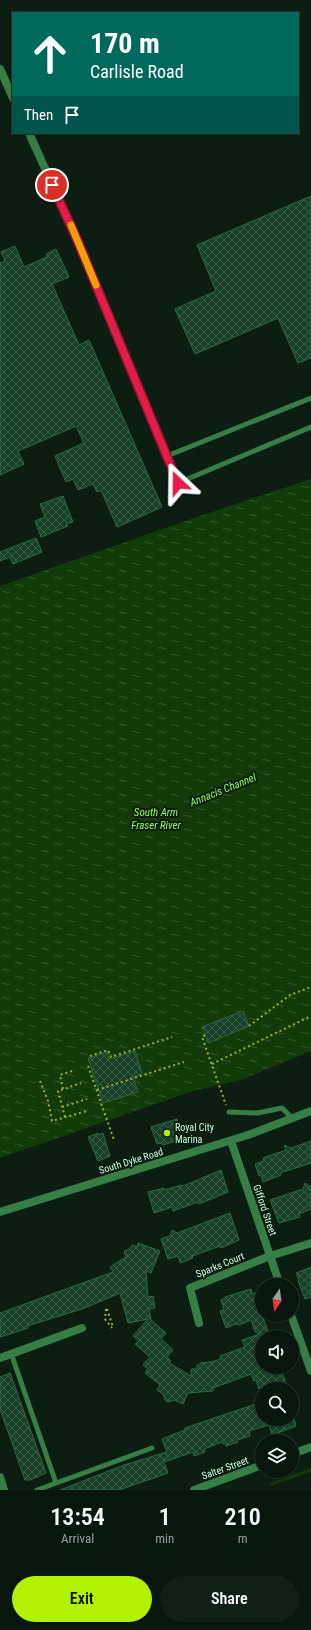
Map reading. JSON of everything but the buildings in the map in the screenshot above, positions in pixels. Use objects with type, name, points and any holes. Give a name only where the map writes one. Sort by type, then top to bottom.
[{"type":"street","points":[[0,69],[12,96]]},
{"type":"street","points":[[29,134],[76,237]]},
{"type":"street","name":"South Dyke Road","points":[[0,1212],[231,1141],[311,1110]]},
{"type":"street","name":"Gifford Street","points":[[231,1141],[278,1278]]},
{"type":"street","points":[[270,1256],[311,1243]]},
{"type":"street","name":"Sparks Court","points":[[199,1323],[190,1288],[270,1256]]},
{"type":"street","points":[[294,1322],[311,1371]]},
{"type":"street","points":[[0,1358],[82,1328]]},
{"type":"street","points":[[299,1451],[311,1447]]},
{"type":"street","name":"Salter Street","points":[[194,1490],[255,1468]]},
{"type":"street","points":[[0,1477],[4,1490]]},
{"type":"lane","points":[[76,237],[178,483],[311,427]]},
{"type":"lane","points":[[167,456],[311,398]]},
{"type":"lane","points":[[229,1112],[258,1113],[282,1108],[292,1118]]},
{"type":"lane","points":[[11,1354],[56,1483]]},
{"type":"lane","points":[[37,1490],[152,1448]]},
{"type":"path","points":[[249,1026],[290,995],[311,987]]},
{"type":"path","points":[[212,1064],[311,1016]]},
{"type":"path","points":[[205,1035],[202,1037],[229,1112]]},
{"type":"path","points":[[90,1056],[108,1050],[111,1057],[172,1037]]},
{"type":"path","points":[[97,1090],[184,1062]]},
{"type":"path","points":[[88,1066],[114,1140]]},
{"type":"path","points":[[64,1089],[60,1074],[75,1070]]},
{"type":"path","points":[[40,1081],[48,1102],[52,1121],[87,1111]]},
{"type":"path","points":[[65,1117],[58,1091],[80,1083]]},
{"type":"path","points":[[62,1107],[87,1099]]},
{"type":"path","points":[[107,1309],[110,1318],[113,1327],[105,1320],[104,1316],[107,1309]]},
{"type":"path","points":[[105,1320],[110,1318]]},
{"type":"water","name":"South Arm Fraser River","points":[[311,479],[311,1051],[241,1080],[193,1091],[0,1158],[0,586],[191,519]]},
{"type":"waterway","points":[[272,1484],[311,1470]]},
{"type":"slow traffic","points":[[71,225],[96,285]]},
{"type":"place","name":"Royal City Marina","points":[[167,1133]]},
{"type":"route","points":[[52,185],[76,237],[178,483]]},
{"type":"water label","name":"Annacis Channel","points":[[223,790]]}]
